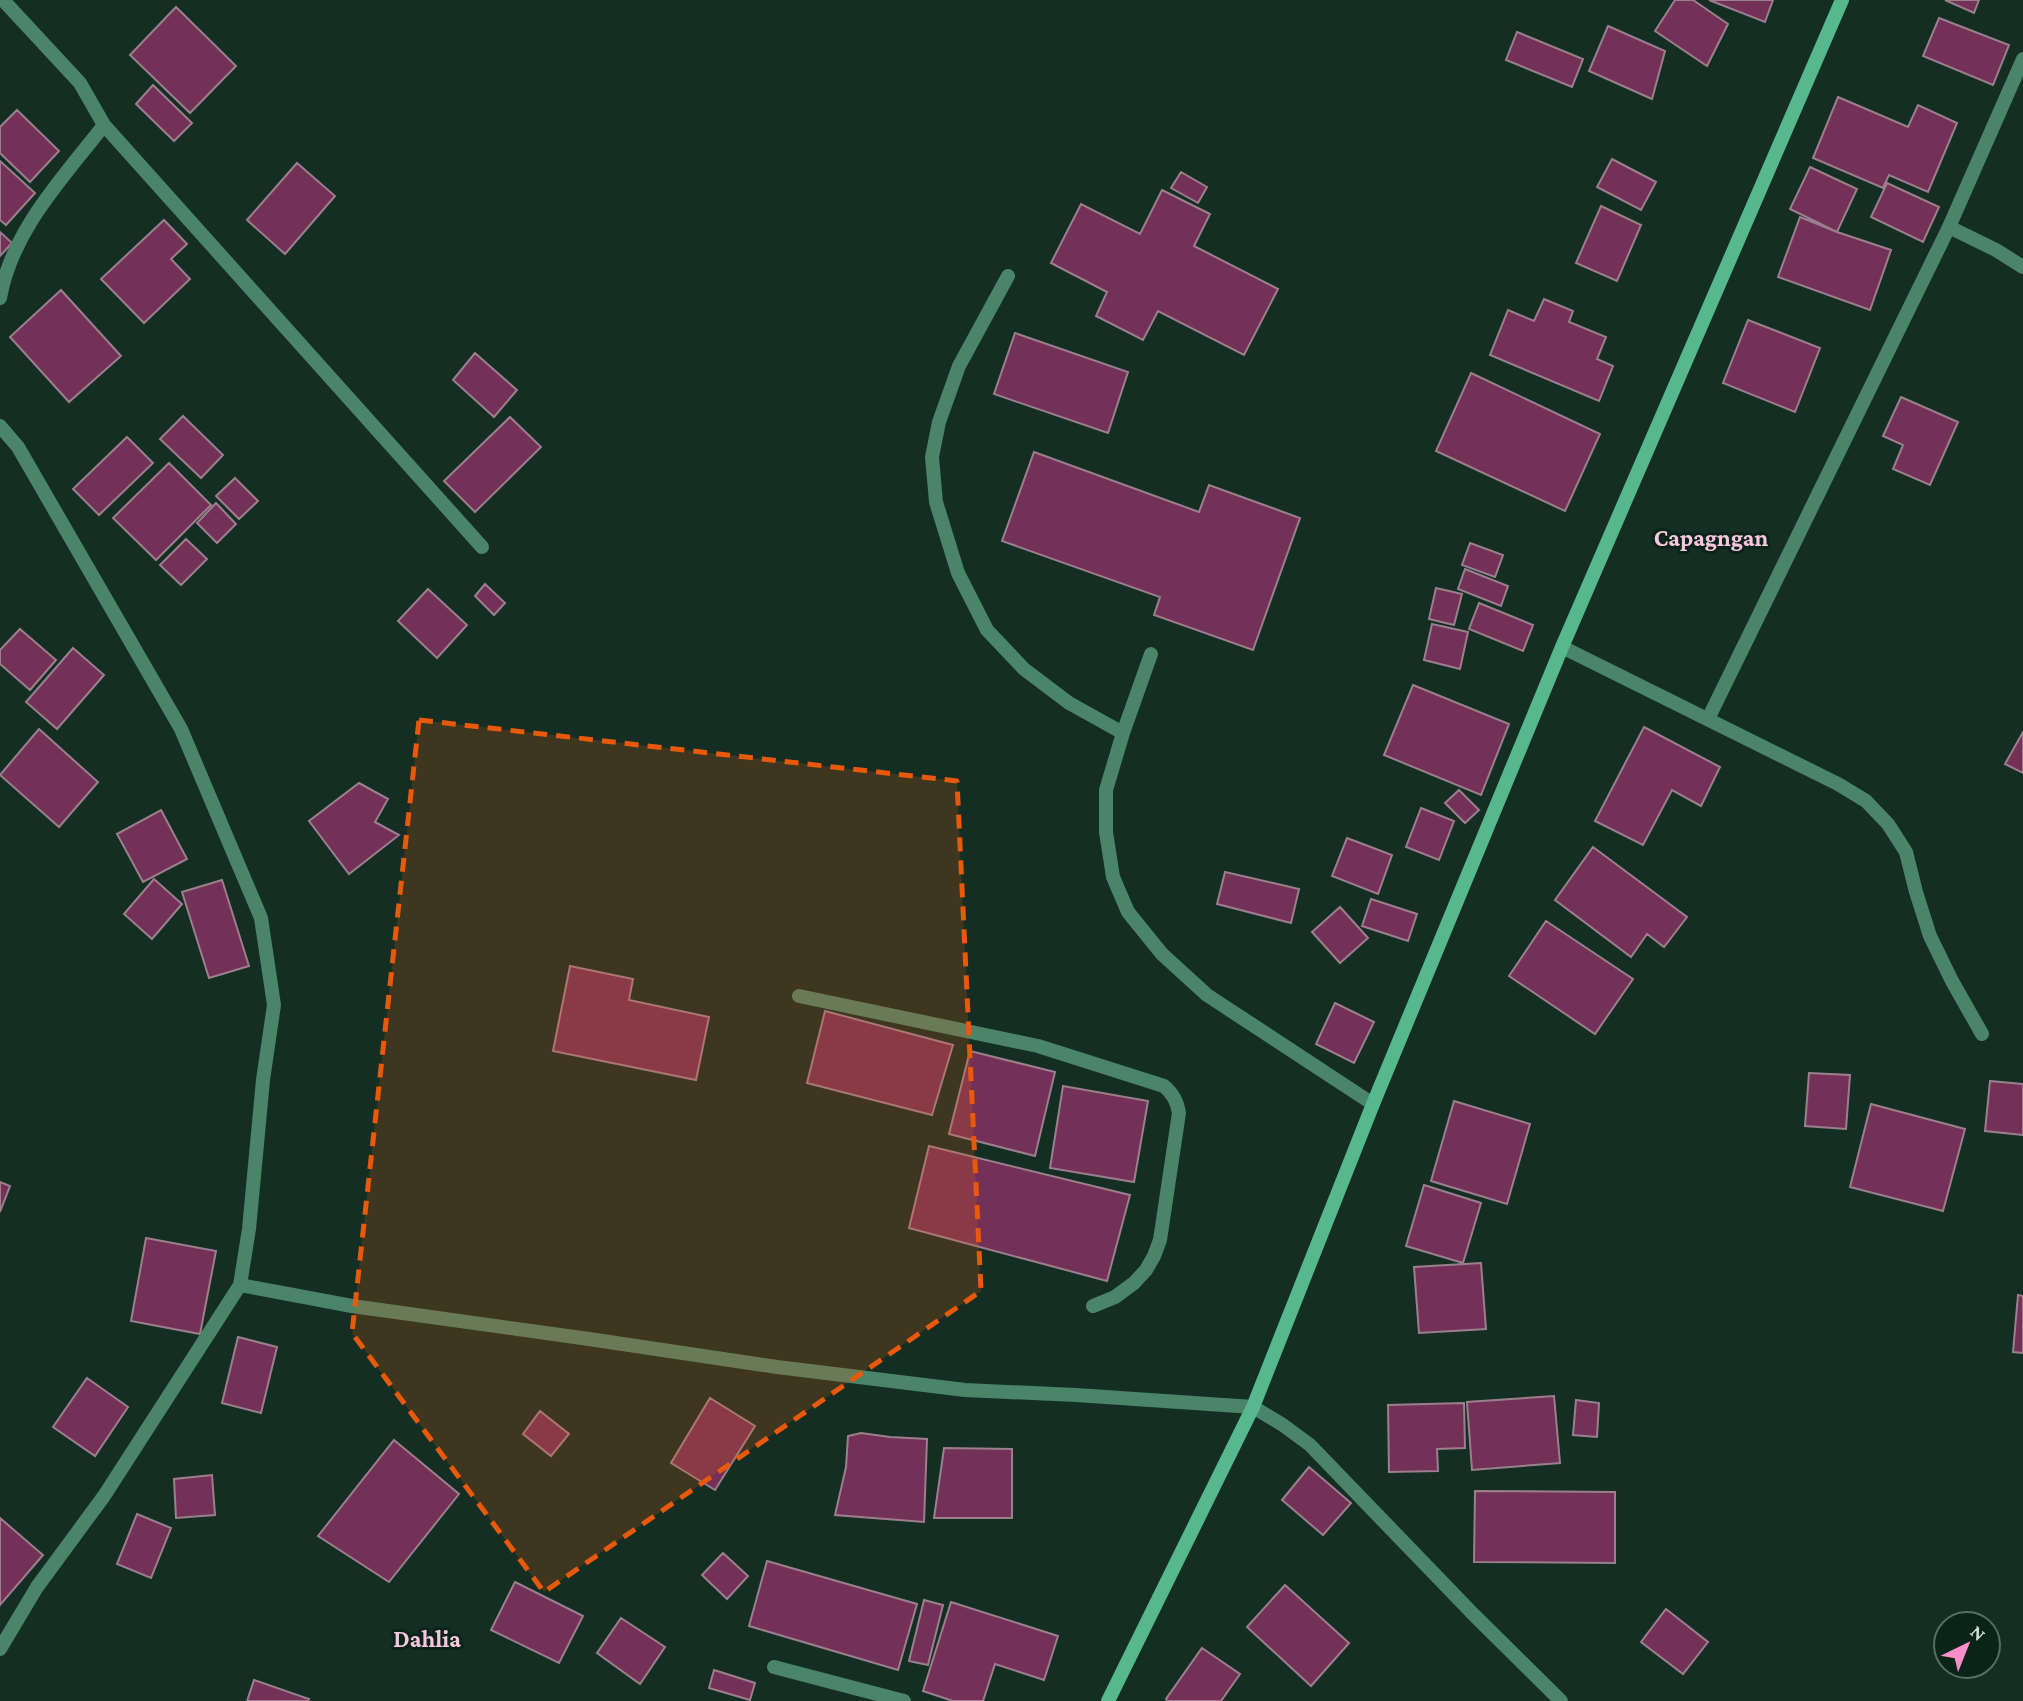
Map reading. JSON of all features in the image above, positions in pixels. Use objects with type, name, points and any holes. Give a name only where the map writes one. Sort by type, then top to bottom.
[{"type":"street","points":[[3,0],[80,83],[104,125],[482,547]]},
{"type":"street","points":[[1108,1701],[1253,1407],[1373,1104],[1562,648],[1842,0]]},
{"type":"street","points":[[1708,719],[1949,228],[2023,59]]},
{"type":"street","points":[[0,298],[9,264],[21,238],[36,214],[104,125]]},
{"type":"street","points":[[1949,228],[1996,250],[2023,267]]},
{"type":"street","points":[[1008,276],[960,366],[939,422],[932,457],[936,502],[958,573],[987,630],[1024,670],[1069,703],[1123,733]]},
{"type":"street","points":[[0,426],[18,447],[181,729],[261,918],[274,1005],[263,1080],[249,1229],[240,1285],[104,1496],[37,1587],[0,1650]]},
{"type":"street","points":[[1562,648],[1838,784],[1866,801],[1888,824],[1906,852],[1930,936],[1982,1034]]},
{"type":"street","points":[[1151,654],[1106,790],[1106,832],[1113,877],[1128,912],[1162,954],[1207,995],[1373,1104]]},
{"type":"street","points":[[799,996],[1038,1046],[1164,1086],[1172,1093],[1180,1113],[1160,1240],[1146,1270],[1134,1283],[1115,1297],[1093,1306]]},
{"type":"street","points":[[240,1285],[365,1308],[777,1367],[939,1387],[1253,1407],[1283,1424],[1310,1445],[1561,1701]]},
{"type":"street","points":[[774,1667],[904,1701]]},
{"type":"highlighted area","points":[[419,720],[957,781],[981,1291],[544,1592],[352,1333]]},
{"type":"building","points":[[1675,0],[1693,0],[1728,24],[1707,66],[1655,31]]},
{"type":"building","points":[[1709,0],[1773,0],[1765,22]]},
{"type":"building","points":[[1945,0],[1979,0],[1974,13]]},
{"type":"building","points":[[176,7],[236,66],[190,113],[130,55]]},
{"type":"building","points":[[1939,18],[2009,45],[1993,85],[1923,56]]},
{"type":"building","points":[[1608,26],[1665,51],[1652,99],[1589,71]]},
{"type":"building","points":[[1517,32],[1583,59],[1572,87],[1506,60]]},
{"type":"building","points":[[153,85],[192,123],[174,141],[136,104]]},
{"type":"building","points":[[1838,97],[1908,127],[1918,105],[1957,123],[1928,192],[1889,175],[1883,188],[1813,158]]},
{"type":"building","points":[[17,110],[59,151],[30,182],[0,153],[0,127]]},
{"type":"building","points":[[1612,159],[1656,182],[1641,210],[1597,187]]},
{"type":"building","points":[[0,161],[35,193],[6,225],[0,220]]},
{"type":"building","points":[[297,163],[335,196],[285,254],[247,220]]},
{"type":"building","points":[[1810,167],[1857,189],[1837,232],[1790,209]]},
{"type":"building","points":[[1181,172],[1207,187],[1198,203],[1171,188]]},
{"type":"building","points":[[1887,183],[1939,207],[1923,242],[1871,217]]},
{"type":"building","points":[[1162,190],[1210,214],[1194,246],[1278,289],[1244,355],[1158,311],[1143,340],[1096,316],[1107,292],[1051,263],[1081,204],[1140,234]]},
{"type":"building","points":[[1601,206],[1641,225],[1617,281],[1576,263]]},
{"type":"building","points":[[1800,217],[1891,250],[1870,310],[1778,277]]},
{"type":"building","points":[[164,220],[187,244],[171,259],[190,279],[144,323],[101,279]]},
{"type":"building","points":[[0,232],[12,243],[0,256]]},
{"type":"building","points":[[61,290],[121,356],[69,402],[10,337]]},
{"type":"building","points":[[1544,299],[1573,311],[1569,322],[1606,337],[1597,359],[1613,366],[1599,401],[1490,355],[1508,310],[1534,321]]},
{"type":"building","points":[[1748,320],[1820,348],[1795,412],[1723,383]]},
{"type":"building","points":[[1015,333],[1128,372],[1108,433],[994,394]]},
{"type":"building","points":[[475,353],[517,390],[494,417],[453,380]]},
{"type":"building","points":[[1471,373],[1600,434],[1565,511],[1436,451]]},
{"type":"building","points":[[1901,397],[1958,422],[1930,485],[1893,469],[1903,445],[1883,436]]},
{"type":"building","points":[[183,416],[223,455],[201,478],[160,439]]},
{"type":"building","points":[[510,417],[541,447],[475,512],[444,481]]},
{"type":"building","points":[[127,437],[153,463],[99,515],[73,489]]},
{"type":"building","points":[[1034,452],[1199,512],[1209,485],[1300,518],[1253,650],[1154,615],[1160,597],[1002,541]]},
{"type":"building","points":[[169,463],[211,505],[156,560],[113,518]]},
{"type":"building","points":[[235,478],[258,501],[239,519],[216,496]]},
{"type":"building","points":[[216,503],[236,524],[217,543],[197,523]]},
{"type":"building","points":[[186,539],[207,559],[181,585],[160,565]]},
{"type":"building","points":[[1470,543],[1503,555],[1495,577],[1462,565]]},
{"type":"building","points":[[1465,569],[1508,586],[1501,606],[1458,589]]},
{"type":"building","points":[[485,584],[505,603],[494,615],[475,596]]},
{"type":"building","points":[[1436,588],[1462,594],[1454,625],[1429,619]]},
{"type":"building","points":[[428,589],[467,625],[437,658],[398,621]]},
{"type":"building","points":[[1479,603],[1533,625],[1523,651],[1469,629]]},
{"type":"building","points":[[1432,624],[1468,632],[1460,669],[1424,660]]},
{"type":"building","points":[[20,629],[56,660],[30,690],[0,664],[0,650]]},
{"type":"building","points":[[73,648],[104,675],[57,729],[26,702]]},
{"type":"building","points":[[1413,685],[1509,724],[1481,795],[1384,755]]},
{"type":"building","points":[[1644,727],[1720,767],[1701,806],[1672,790],[1643,845],[1595,821]]},
{"type":"building","points":[[39,729],[98,782],[59,827],[0,775]]},
{"type":"building","points":[[2023,732],[2023,773],[2005,764]]},
{"type":"building","points":[[359,783],[388,799],[375,822],[399,835],[349,874],[309,821]]},
{"type":"building","points":[[1459,790],[1479,810],[1465,823],[1445,803]]},
{"type":"building","points":[[1421,808],[1454,821],[1439,860],[1406,847]]},
{"type":"building","points":[[161,810],[187,859],[143,882],[117,834]]},
{"type":"building","points":[[1347,838],[1392,855],[1378,894],[1332,876]]},
{"type":"building","points":[[1593,847],[1687,917],[1664,947],[1647,934],[1631,957],[1555,900]]},
{"type":"building","points":[[1225,872],[1299,889],[1291,923],[1217,904]]},
{"type":"building","points":[[154,879],[182,904],[152,939],[124,914]]},
{"type":"building","points":[[222,880],[249,966],[209,978],[182,892]]},
{"type":"building","points":[[1371,899],[1417,914],[1408,941],[1362,926]]},
{"type":"building","points":[[1340,907],[1368,938],[1340,963],[1312,932]]},
{"type":"building","points":[[1546,921],[1633,979],[1595,1034],[1509,976]]},
{"type":"building","points":[[570,966],[633,979],[629,1000],[709,1017],[696,1080],[553,1051]]},
{"type":"building","points":[[1335,1003],[1374,1022],[1354,1063],[1316,1044]]},
{"type":"building","points":[[825,1011],[953,1045],[932,1115],[807,1083]]},
{"type":"building","points":[[970,1051],[1055,1072],[1035,1156],[949,1134]]},
{"type":"building","points":[[1809,1073],[1850,1075],[1846,1129],[1805,1126]]},
{"type":"building","points":[[1990,1081],[2023,1084],[2023,1135],[1985,1131]]},
{"type":"building","points":[[1063,1086],[1148,1101],[1134,1182],[1050,1168]]},
{"type":"building","points":[[1454,1101],[1530,1124],[1507,1204],[1431,1181]]},
{"type":"building","points":[[1871,1104],[1965,1129],[1943,1211],[1850,1187]]},
{"type":"building","points":[[929,1146],[1130,1195],[1107,1281],[909,1228]]},
{"type":"building","points":[[0,1182],[10,1186],[0,1212]]},
{"type":"building","points":[[1424,1185],[1481,1203],[1463,1263],[1406,1246]]},
{"type":"building","points":[[146,1238],[216,1251],[200,1334],[131,1321]]},
{"type":"building","points":[[1481,1263],[1486,1329],[1419,1333],[1414,1267]]},
{"type":"building","points":[[2018,1295],[2023,1296],[2023,1353],[2013,1352]]},
{"type":"building","points":[[238,1337],[277,1347],[261,1413],[222,1403]]},
{"type":"building","points":[[87,1378],[128,1407],[95,1456],[53,1427]]},
{"type":"building","points":[[1554,1396],[1560,1463],[1472,1470],[1467,1402]]},
{"type":"building","points":[[710,1398],[755,1426],[715,1490],[671,1463]]},
{"type":"building","points":[[1576,1400],[1599,1403],[1597,1437],[1573,1435]]},
{"type":"building","points":[[1464,1403],[1465,1448],[1437,1449],[1438,1471],[1389,1472],[1388,1405]]},
{"type":"building","points":[[540,1411],[569,1434],[551,1456],[523,1434]]},
{"type":"building","points":[[861,1433],[927,1439],[924,1522],[835,1515],[846,1467],[848,1436]]},
{"type":"building","points":[[394,1440],[459,1494],[389,1582],[318,1536]]},
{"type":"building","points":[[944,1448],[1012,1449],[1012,1518],[934,1518]]},
{"type":"building","points":[[1309,1467],[1351,1503],[1323,1535],[1282,1500]]},
{"type":"building","points":[[212,1475],[215,1515],[176,1518],[174,1479]]},
{"type":"building","points":[[1475,1491],[1615,1492],[1615,1563],[1474,1562]]},
{"type":"building","points":[[137,1514],[171,1528],[151,1578],[117,1564]]},
{"type":"building","points":[[0,1518],[43,1555],[0,1605]]},
{"type":"building","points":[[723,1553],[748,1576],[727,1599],[702,1575]]},
{"type":"building","points":[[767,1561],[917,1604],[898,1670],[749,1626]]},
{"type":"building","points":[[515,1582],[583,1616],[559,1663],[491,1630]]},
{"type":"building","points":[[1285,1585],[1349,1643],[1311,1686],[1247,1627]]},
{"type":"building","points":[[924,1600],[943,1605],[928,1665],[909,1661]]},
{"type":"building","points":[[951,1602],[1058,1636],[1044,1680],[995,1664],[983,1701],[953,1701],[923,1691]]},
{"type":"building","points":[[1666,1609],[1708,1642],[1683,1674],[1641,1642]]},
{"type":"building","points":[[621,1618],[665,1647],[640,1684],[597,1653]]},
{"type":"building","points":[[1202,1648],[1240,1674],[1221,1701],[1168,1701],[1166,1699]]},
{"type":"building","points":[[714,1670],[755,1683],[750,1700],[709,1688]]},
{"type":"building","points":[[254,1680],[309,1699],[247,1701]]},
{"type":"district","name":"Capagngan","points":[[1711,538]]},
{"type":"district","name":"Dahlia","points":[[427,1639]]}]
